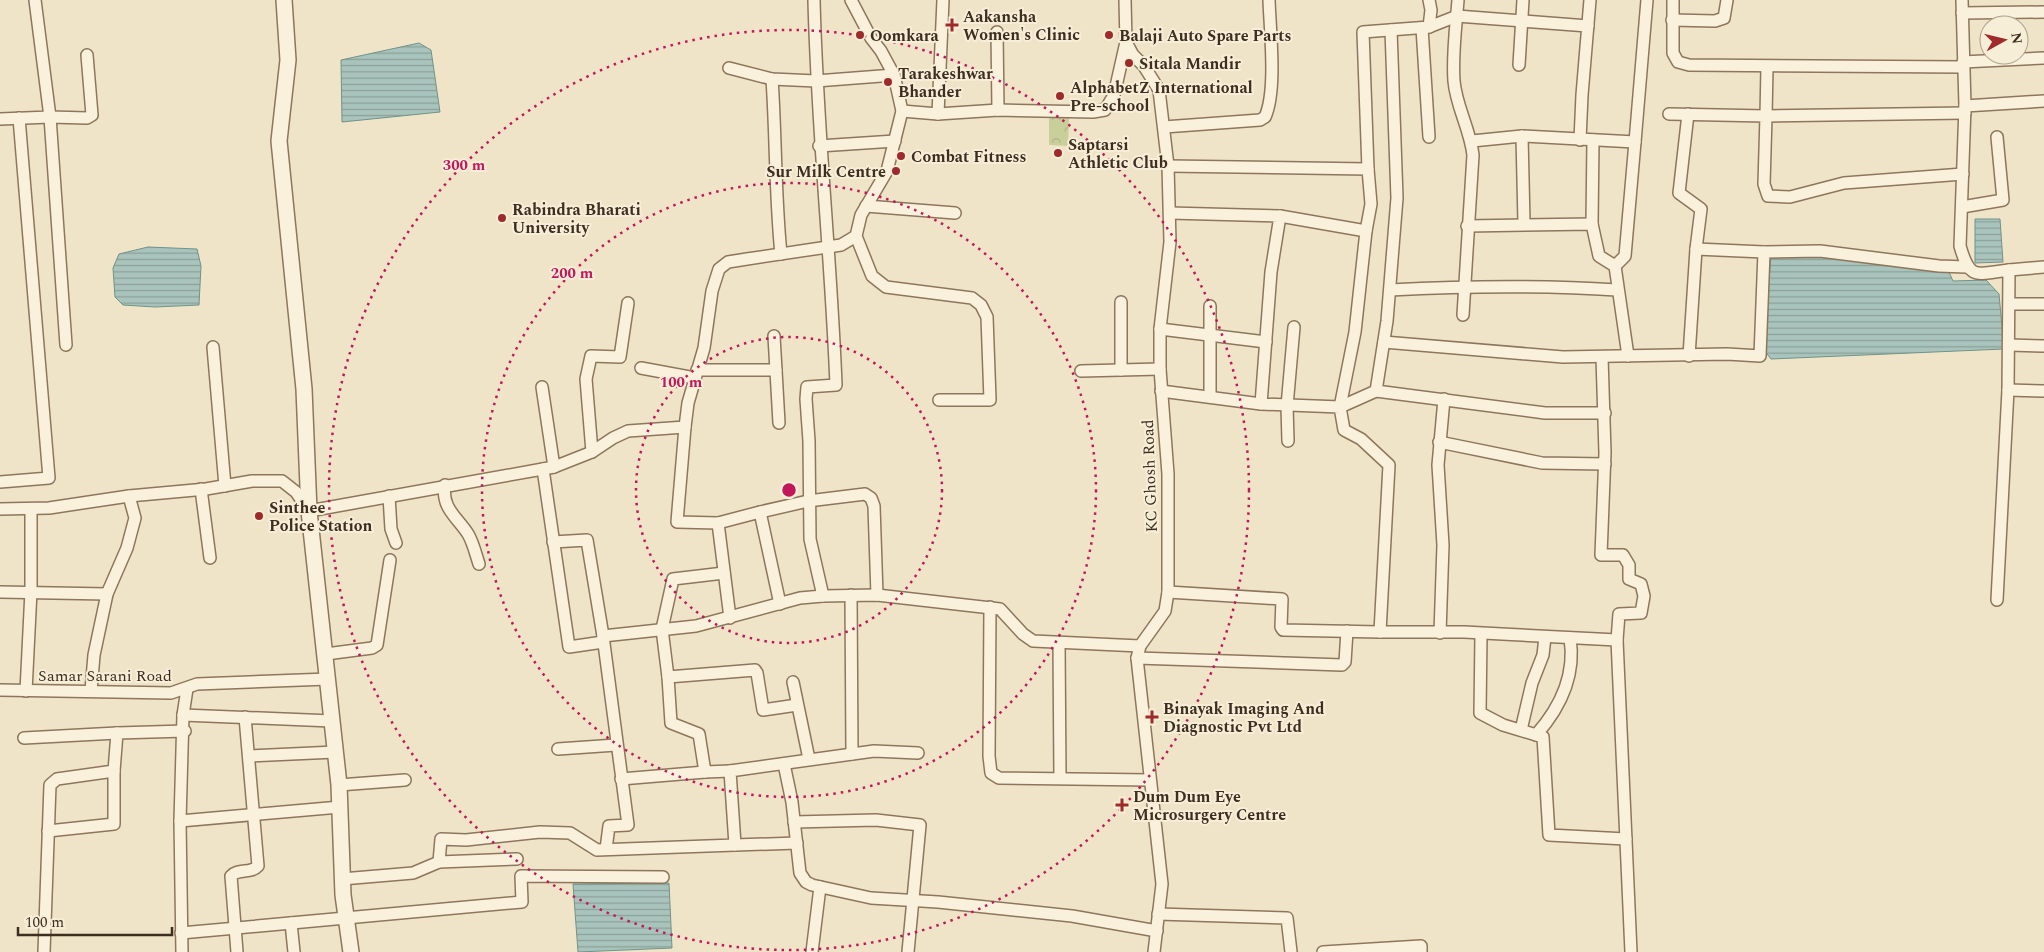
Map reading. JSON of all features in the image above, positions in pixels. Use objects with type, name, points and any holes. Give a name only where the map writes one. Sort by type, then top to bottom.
[{"type":"street","points":[[35,0],[50,117],[66,345]]},
{"type":"street","points":[[284,0],[288,60],[279,141],[304,389],[309,511],[340,785],[342,879],[351,952]]},
{"type":"street","points":[[814,0],[819,146],[832,288],[836,385],[807,387],[810,540],[822,596]]},
{"type":"street","points":[[851,0],[871,38],[894,74],[902,112],[887,171],[861,214],[856,236],[872,276],[881,285],[890,289],[972,298],[985,311],[988,322],[990,400],[939,400]]},
{"type":"street","points":[[938,114],[943,0]]},
{"type":"street","points":[[902,112],[938,114],[998,110],[1093,112],[1105,110],[1114,96],[1126,42],[1125,0]]},
{"type":"street","points":[[1164,127],[1260,120],[1265,117],[1270,101],[1271,76],[1269,0]]},
{"type":"street","points":[[1428,137],[1426,28],[1429,0]]},
{"type":"street","points":[[1458,0],[1454,81],[1460,108],[1472,141],[1473,155],[1467,226],[1463,314]]},
{"type":"street","points":[[1519,65],[1523,0]]},
{"type":"street","points":[[1580,140],[1590,0]]},
{"type":"street","points":[[1628,356],[1615,266],[1625,256],[1647,0]]},
{"type":"street","points":[[1673,0],[1673,53],[1678,62],[1699,65],[1767,66],[1963,64],[2044,58]]},
{"type":"street","points":[[1672,20],[1715,21],[1724,18],[1727,0]]},
{"type":"street","points":[[1962,0],[1965,110],[1960,246],[1966,267]]},
{"type":"street","points":[[1962,14],[2044,12]]},
{"type":"street","points":[[1380,632],[1389,465],[1361,439],[1344,430],[1340,407],[1355,332],[1366,231],[1371,204],[1363,32],[1426,28],[1457,16],[1588,26]]},
{"type":"street","points":[[1376,392],[1390,290],[1397,198],[1391,30]]},
{"type":"street","points":[[997,32],[998,110]]},
{"type":"street","name":"KC Ghosh Road","points":[[1126,42],[1133,55],[1144,66],[1159,90],[1168,166],[1170,213],[1170,242],[1160,329],[1161,391],[1168,474],[1168,592],[1165,611],[1140,646],[1137,658],[1162,884],[1154,952]]},
{"type":"street","points":[[0,119],[87,118],[92,115],[87,55]]},
{"type":"street","points":[[1767,66],[1764,184],[1768,196],[1790,197],[1852,182],[1963,174]]},
{"type":"street","points":[[729,68],[772,79],[816,81],[894,74]]},
{"type":"street","points":[[772,79],[781,254]]},
{"type":"street","points":[[1669,114],[1766,116],[1965,110],[2044,101]]},
{"type":"street","points":[[1688,114],[1679,194],[1701,208],[1696,249],[1689,356]]},
{"type":"street","points":[[0,482],[49,478],[19,118]]},
{"type":"street","points":[[1472,141],[1522,136],[1635,142]]},
{"type":"street","points":[[1522,136],[1524,224]]},
{"type":"street","points":[[1962,207],[2003,200],[1997,137]]},
{"type":"street","points":[[1593,140],[1592,224],[1599,256],[1615,266]]},
{"type":"street","points":[[819,146],[895,141]]},
{"type":"street","points":[[1168,166],[1368,169]]},
{"type":"street","points":[[866,206],[955,213]]},
{"type":"street","points":[[1170,213],[1280,216],[1366,231]]},
{"type":"street","points":[[1261,404],[1270,272],[1280,216]]},
{"type":"street","points":[[1467,226],[1592,224]]},
{"type":"street","points":[[856,236],[849,242],[827,248],[728,262],[719,269],[712,290],[704,348],[688,403],[677,522],[718,524],[808,501],[865,494],[871,498],[874,506],[877,595]]},
{"type":"street","points":[[1696,249],[1764,252],[1820,251],[1939,266],[1966,267],[1980,274],[2044,267]]},
{"type":"street","points":[[1384,342],[1563,357],[1727,354],[1760,356],[1764,252]]},
{"type":"street","points":[[1997,600],[2008,390],[2010,304],[2008,270]]},
{"type":"street","points":[[1390,290],[1465,286],[1561,286],[1617,290]]},
{"type":"street","points":[[1120,302],[1121,370]]},
{"type":"street","points":[[592,452],[586,379],[591,356],[620,357],[628,303]]},
{"type":"street","points":[[2010,304],[2044,304]]},
{"type":"street","points":[[1210,306],[1210,398]]},
{"type":"street","points":[[1288,441],[1287,406],[1294,327]]},
{"type":"street","points":[[1160,329],[1266,342]]},
{"type":"street","points":[[774,336],[779,423]]},
{"type":"street","points":[[2008,345],[2044,346]]},
{"type":"street","points":[[213,347],[225,486]]},
{"type":"street","points":[[1602,357],[1605,464],[1601,555],[1623,555],[1629,565],[1629,579],[1641,584],[1644,596],[1641,614],[1619,614],[1617,640],[1631,952]]},
{"type":"street","points":[[641,368],[696,374],[776,370]]},
{"type":"street","points":[[1081,371],[1160,369]]},
{"type":"street","points":[[542,386],[553,542],[570,647],[603,639],[662,629],[696,626],[800,598],[851,595],[877,595],[1000,609],[1023,634],[1033,641],[1140,646]]},
{"type":"street","points":[[2008,390],[2044,391]]},
{"type":"street","points":[[1161,391],[1261,404],[1340,407],[1376,392],[1545,413],[1605,413]]},
{"type":"street","points":[[1440,633],[1443,545],[1438,486],[1439,442],[1444,399]]},
{"type":"street","points":[[309,511],[445,485],[549,468],[592,452],[613,438],[628,431],[685,427]]},
{"type":"street","points":[[1439,442],[1542,463],[1605,464]]},
{"type":"street","points":[[0,509],[49,508],[252,481],[282,481],[296,492],[309,511]]},
{"type":"street","points":[[445,485],[444,494],[450,513],[468,534],[479,564]]},
{"type":"street","points":[[201,489],[210,558]]},
{"type":"street","points":[[91,691],[94,655],[107,594],[127,548],[135,518],[129,496]]},
{"type":"street","points":[[389,496],[391,529],[396,543]]},
{"type":"street","points":[[26,691],[31,509]]},
{"type":"street","points":[[760,512],[780,604]]},
{"type":"street","points":[[718,524],[730,618]]},
{"type":"street","points":[[553,542],[587,540],[603,639],[628,825],[609,826],[606,849]]},
{"type":"street","points":[[326,654],[372,648],[377,645],[390,560]]},
{"type":"street","points":[[705,772],[699,734],[670,723],[668,677],[662,629],[674,579],[724,573]]},
{"type":"street","points":[[0,592],[30,591],[107,594]]},
{"type":"street","points":[[1168,592],[1282,599],[1282,629],[1481,634],[1617,640]]},
{"type":"street","points":[[851,595],[852,754]]},
{"type":"street","points":[[990,607],[990,770],[999,778],[1149,780]]},
{"type":"street","points":[[1137,658],[1342,665],[1345,662],[1347,631]]},
{"type":"street","points":[[1481,634],[1480,713],[1543,737],[1549,834],[1626,839]]},
{"type":"street","points":[[1521,730],[1532,684],[1543,655],[1545,637]]},
{"type":"street","points":[[1536,735],[1551,718],[1561,701],[1572,655],[1570,638]]},
{"type":"street","points":[[1059,643],[1060,778]]},
{"type":"street","points":[[668,677],[755,670],[763,710],[797,705]]},
{"type":"street","name":"Samar Sarani Road","points":[[0,690],[171,693],[197,684],[328,678]]},
{"type":"street","points":[[793,682],[809,759]]},
{"type":"street","points":[[182,952],[180,821],[186,689]]},
{"type":"street","points":[[184,715],[332,721]]},
{"type":"street","points":[[237,952],[231,876],[236,872],[253,870],[258,866],[255,814],[245,718]]},
{"type":"street","points":[[24,738],[184,731]]},
{"type":"street","points":[[48,831],[114,824],[114,770],[117,733]]},
{"type":"street","points":[[558,749],[616,745]]},
{"type":"street","points":[[621,779],[730,771],[874,751],[918,753]]},
{"type":"street","points":[[249,756],[335,752]]},
{"type":"street","points":[[784,764],[802,877],[806,882],[820,887],[872,898],[912,900],[1072,916],[1157,931]]},
{"type":"street","points":[[44,952],[50,785],[57,779],[114,770]]},
{"type":"street","points":[[730,771],[735,845]]},
{"type":"street","points":[[340,785],[405,780]]},
{"type":"street","points":[[180,821],[340,807]]},
{"type":"street","points":[[794,822],[876,820],[920,825],[908,952]]},
{"type":"street","points":[[439,862],[442,838],[466,840],[540,832],[570,833],[597,850],[797,843]]},
{"type":"street","points":[[342,879],[413,872],[439,862],[517,859]]},
{"type":"street","points":[[181,933],[522,902],[521,876],[663,877]]},
{"type":"street","points":[[812,952],[820,887]]},
{"type":"street","points":[[1158,914],[1287,918],[1291,952]]},
{"type":"street","points":[[291,923],[294,952]]},
{"type":"street","points":[[1323,952],[1421,946],[1422,952]]},
{"type":"green space","points":[[1069,114],[1068,146],[1049,145],[1049,115]]},
{"type":"water","points":[[419,43],[431,50],[440,112],[342,122],[341,60]]},
{"type":"water","points":[[1975,219],[2000,219],[2003,262],[1975,263]]},
{"type":"water","points":[[148,247],[197,249],[201,266],[199,305],[155,307],[123,305],[115,297],[113,268],[119,254]]},
{"type":"water","points":[[1807,252],[1949,272],[1953,281],[1986,280],[1999,294],[2004,349],[1771,359],[1764,350],[1771,253]]},
{"type":"water","points":[[669,883],[672,948],[578,952],[573,884]]},
{"type":"place","name":"Aakansha Women's Clinic","points":[[952,25]]},
{"type":"place","name":"Oomkara","points":[[860,35]]},
{"type":"place","name":"Balaji Auto Spare Parts","points":[[1109,35]]},
{"type":"place","name":"Sitala Mandir","points":[[1129,63]]},
{"type":"place","name":"Tarakeshwar Bhander","points":[[888,82]]},
{"type":"place","name":"AlphabetZ International Pre-school","points":[[1060,96]]},
{"type":"place","name":"Saptarsi Athletic Club","points":[[1058,153]]},
{"type":"place","name":"Combat Fitness","points":[[901,156]]},
{"type":"place","name":"Sur Milk Centre","points":[[896,171]]},
{"type":"place","name":"Rabindra Bharati University","points":[[502,218]]},
{"type":"place","name":"Sinthee Police Station","points":[[259,516]]},
{"type":"place","name":"Binayak Imaging And Diagnostic Pvt Ltd","points":[[1152,717]]},
{"type":"place","name":"Dum Dum Eye Microsurgery Centre","points":[[1122,805]]}]
